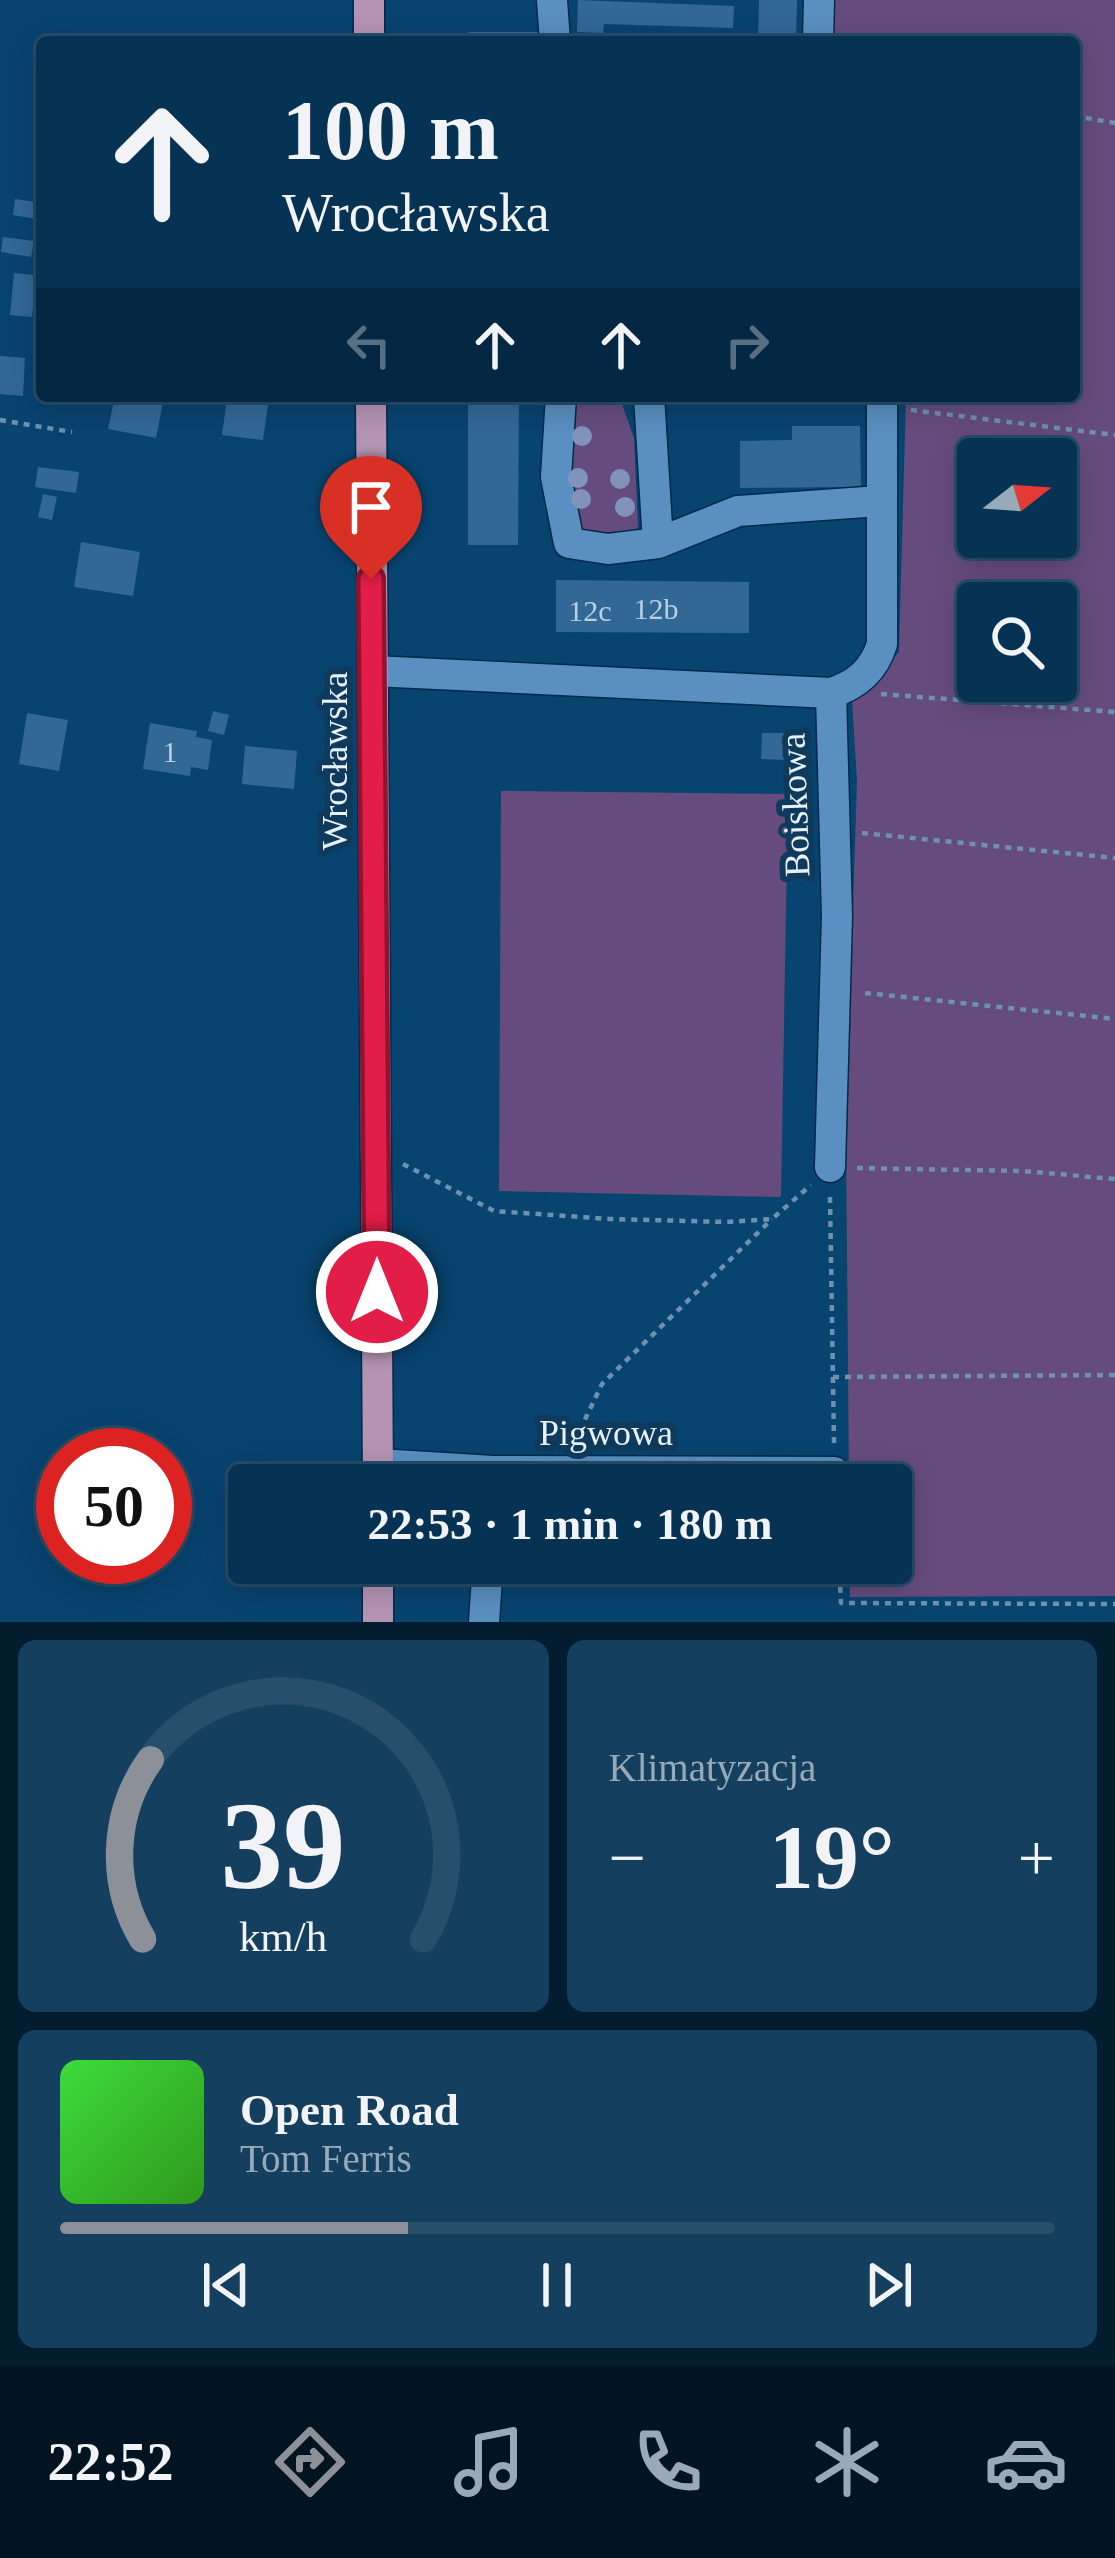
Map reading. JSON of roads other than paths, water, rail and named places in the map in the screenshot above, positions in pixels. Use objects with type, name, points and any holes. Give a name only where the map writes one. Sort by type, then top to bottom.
[{"type":"main road","points":[[369,0],[369,36]]},
{"type":"main road","name":"Wrocławska","points":[[371,402],[378,1464]]},
{"type":"main road","points":[[378,1584],[378,1622]]},
{"type":"street","points":[[552,0],[555,36]]},
{"type":"street","points":[[818,36],[819,0]]},
{"type":"street","points":[[561,402],[556,477],[569,543],[608,549],[658,543],[739,511],[880,501]]},
{"type":"street","points":[[649,402],[658,543]]},
{"type":"street","name":"Boiskowa","points":[[830,1167],[836,990],[833,830],[843,687],[875,665],[882,644],[882,402]]},
{"type":"street","points":[[373,671],[843,687]]},
{"type":"street","points":[[484,1622],[487,1584]]}]
